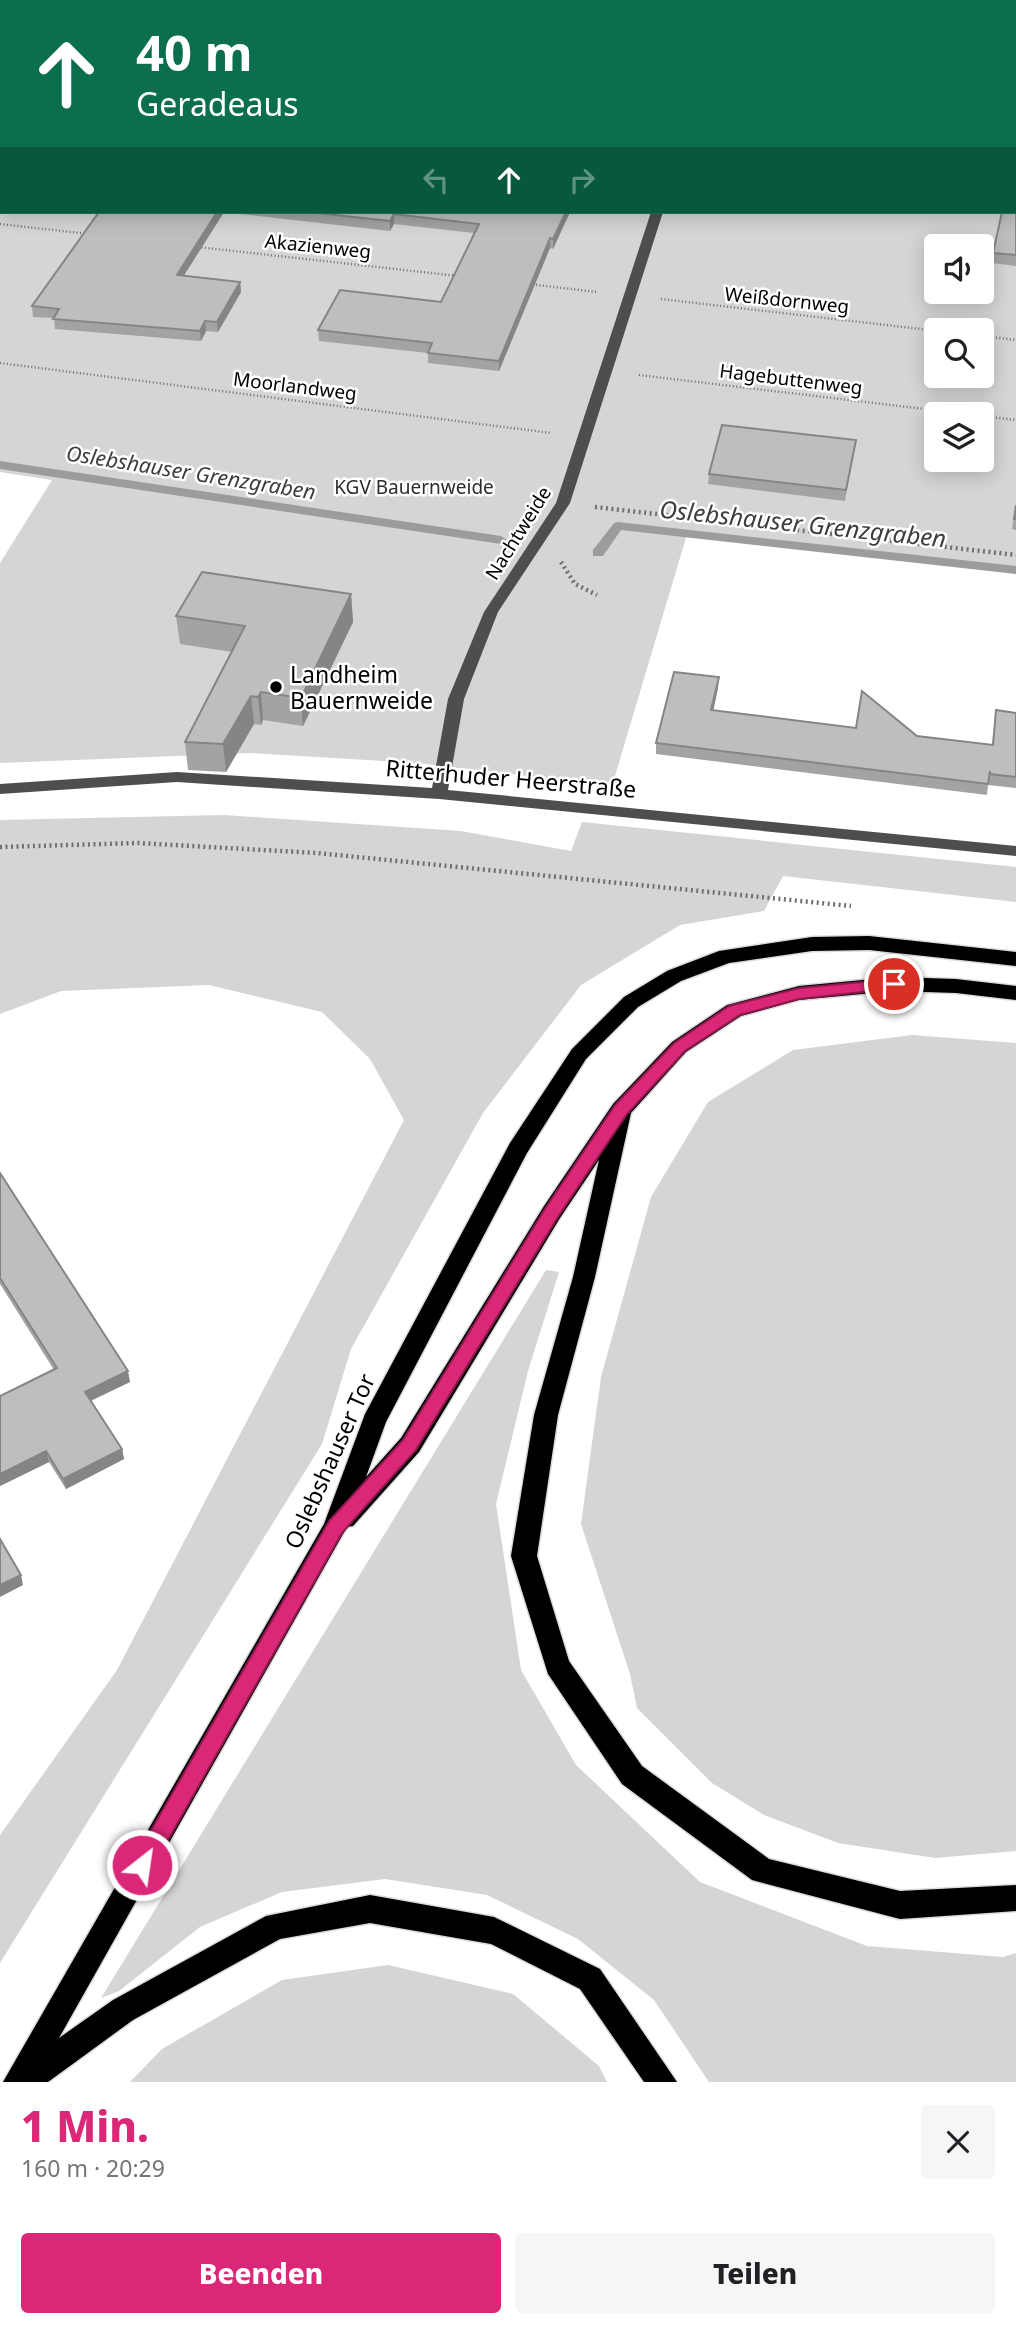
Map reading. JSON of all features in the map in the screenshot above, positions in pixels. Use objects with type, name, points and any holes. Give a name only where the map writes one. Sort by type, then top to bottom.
[{"type":"highway","name":"Oslebshauser Tor","points":[[18,2082],[335,1527],[374,1421],[519,1149],[579,1055],[631,1002],[674,976],[726,956],[812,944],[869,943],[1016,959]]},
{"type":"highway","points":[[335,1527],[410,1445],[552,1212],[621,1110],[679,1047],[734,1010],[799,993],[894,984],[956,986],[1016,993]]},
{"type":"highway","points":[[621,1110],[584,1277],[546,1415],[523,1556],[557,1666],[632,1775],[762,1871],[900,1905],[1016,1898]]},
{"type":"highway","points":[[23,2082],[123,2010],[276,1926],[370,1909],[494,1931],[590,1979],[662,2082]]},
{"type":"street","name":"Nachtweide","points":[[439,794],[456,699],[491,612],[563,503],[656,214]]},
{"type":"street","name":"Ritterhuder Heerstraße","points":[[0,789],[177,777],[439,794],[1016,851]]},
{"type":"path","points":[[0,224],[96,235]]},
{"type":"path","name":"Akazienweg","points":[[192,246],[467,277]]},
{"type":"path","points":[[522,284],[632,296]]},
{"type":"path","name":"Weißdornweg","points":[[632,296],[924,329]]},
{"type":"path","points":[[994,337],[1016,340]]},
{"type":"path","name":"Moorlandweg","points":[[0,363],[586,437]]},
{"type":"path","name":"Hagebuttenweg","points":[[604,371],[924,409]]},
{"type":"path","points":[[994,417],[1016,420]]},
{"type":"path","points":[[563,503],[1016,555]]},
{"type":"path","points":[[541,537],[575,584],[597,595]]},
{"type":"path","points":[[0,847],[136,843],[339,856],[560,875],[787,900]]},
{"type":"green space","name":"KGV Bauernweide","points":[[0,214],[1016,214],[1016,571],[688,531],[612,786],[417,763],[251,753],[0,763],[0,563],[52,480],[0,472]]},
{"type":"green space","points":[[224,815],[461,831],[571,851],[582,822],[1016,867],[1016,902],[783,876],[764,911],[680,925],[581,985],[483,1113],[351,1349],[322,1444],[0,1963],[0,1835],[117,1670],[404,1120],[370,1059],[322,1012],[209,985],[61,991],[0,1014],[0,820]]},
{"type":"green space","points":[[912,1035],[1016,1043],[1016,1851],[935,1858],[838,1843],[764,1815],[712,1783],[637,1708],[630,1674],[581,1524],[601,1377],[651,1197],[708,1102],[793,1050]]},
{"type":"green space","points":[[546,1270],[559,1272],[528,1371],[496,1504],[521,1670],[576,1765],[700,1882],[867,1946],[1003,1957],[1016,1953],[1016,2082],[709,2082],[654,2000],[578,1939],[487,1895],[385,1879],[282,1892],[200,1927],[119,1991],[101,1998]]},
{"type":"green space","points":[[388,1965],[513,1994],[599,2066],[607,2082],[130,2082],[162,2049],[282,1980]]},
{"type":"building","points":[[98,214],[216,214],[177,275],[240,282],[217,322],[205,321],[200,331],[53,319],[59,309],[32,306]]},
{"type":"building","points":[[326,214],[394,214],[390,221]]},
{"type":"building","points":[[394,214],[565,214],[553,239],[550,238],[499,361],[428,353],[432,343],[318,330],[340,290],[441,302],[479,224]]},
{"type":"building","points":[[1002,214],[1016,214],[1016,255],[994,253]]},
{"type":"building","points":[[722,425],[856,440],[846,490],[709,474]]},
{"type":"building","points":[[202,572],[351,594],[301,698],[261,692],[258,697],[251,696],[223,744],[185,742],[245,626],[176,616]]},
{"type":"building","points":[[674,672],[719,677],[711,710],[856,728],[862,691],[917,736],[993,745],[996,710],[1016,713],[1016,777],[990,774],[990,771],[988,784],[656,743]]},
{"type":"building","points":[[0,1173],[128,1371],[85,1392],[122,1449],[63,1479],[46,1451],[0,1474],[0,1396],[57,1368],[0,1278]]},
{"type":"building","points":[[0,1539],[21,1575],[0,1585]]},
{"type":"waterway","name":"Oslebshauser Grenzgraben","points":[[0,465],[501,540]]},
{"type":"waterway","name":"Oslebshauser Grenzgraben","points":[[598,553],[618,526],[1016,570]]},
{"type":"place","name":"Landheim Bauernweide","points":[[276,687]]},
{"type":"route","points":[[142,1865],[335,1527],[410,1445],[552,1212],[621,1110],[679,1047],[734,1010],[799,993],[894,984]]}]
